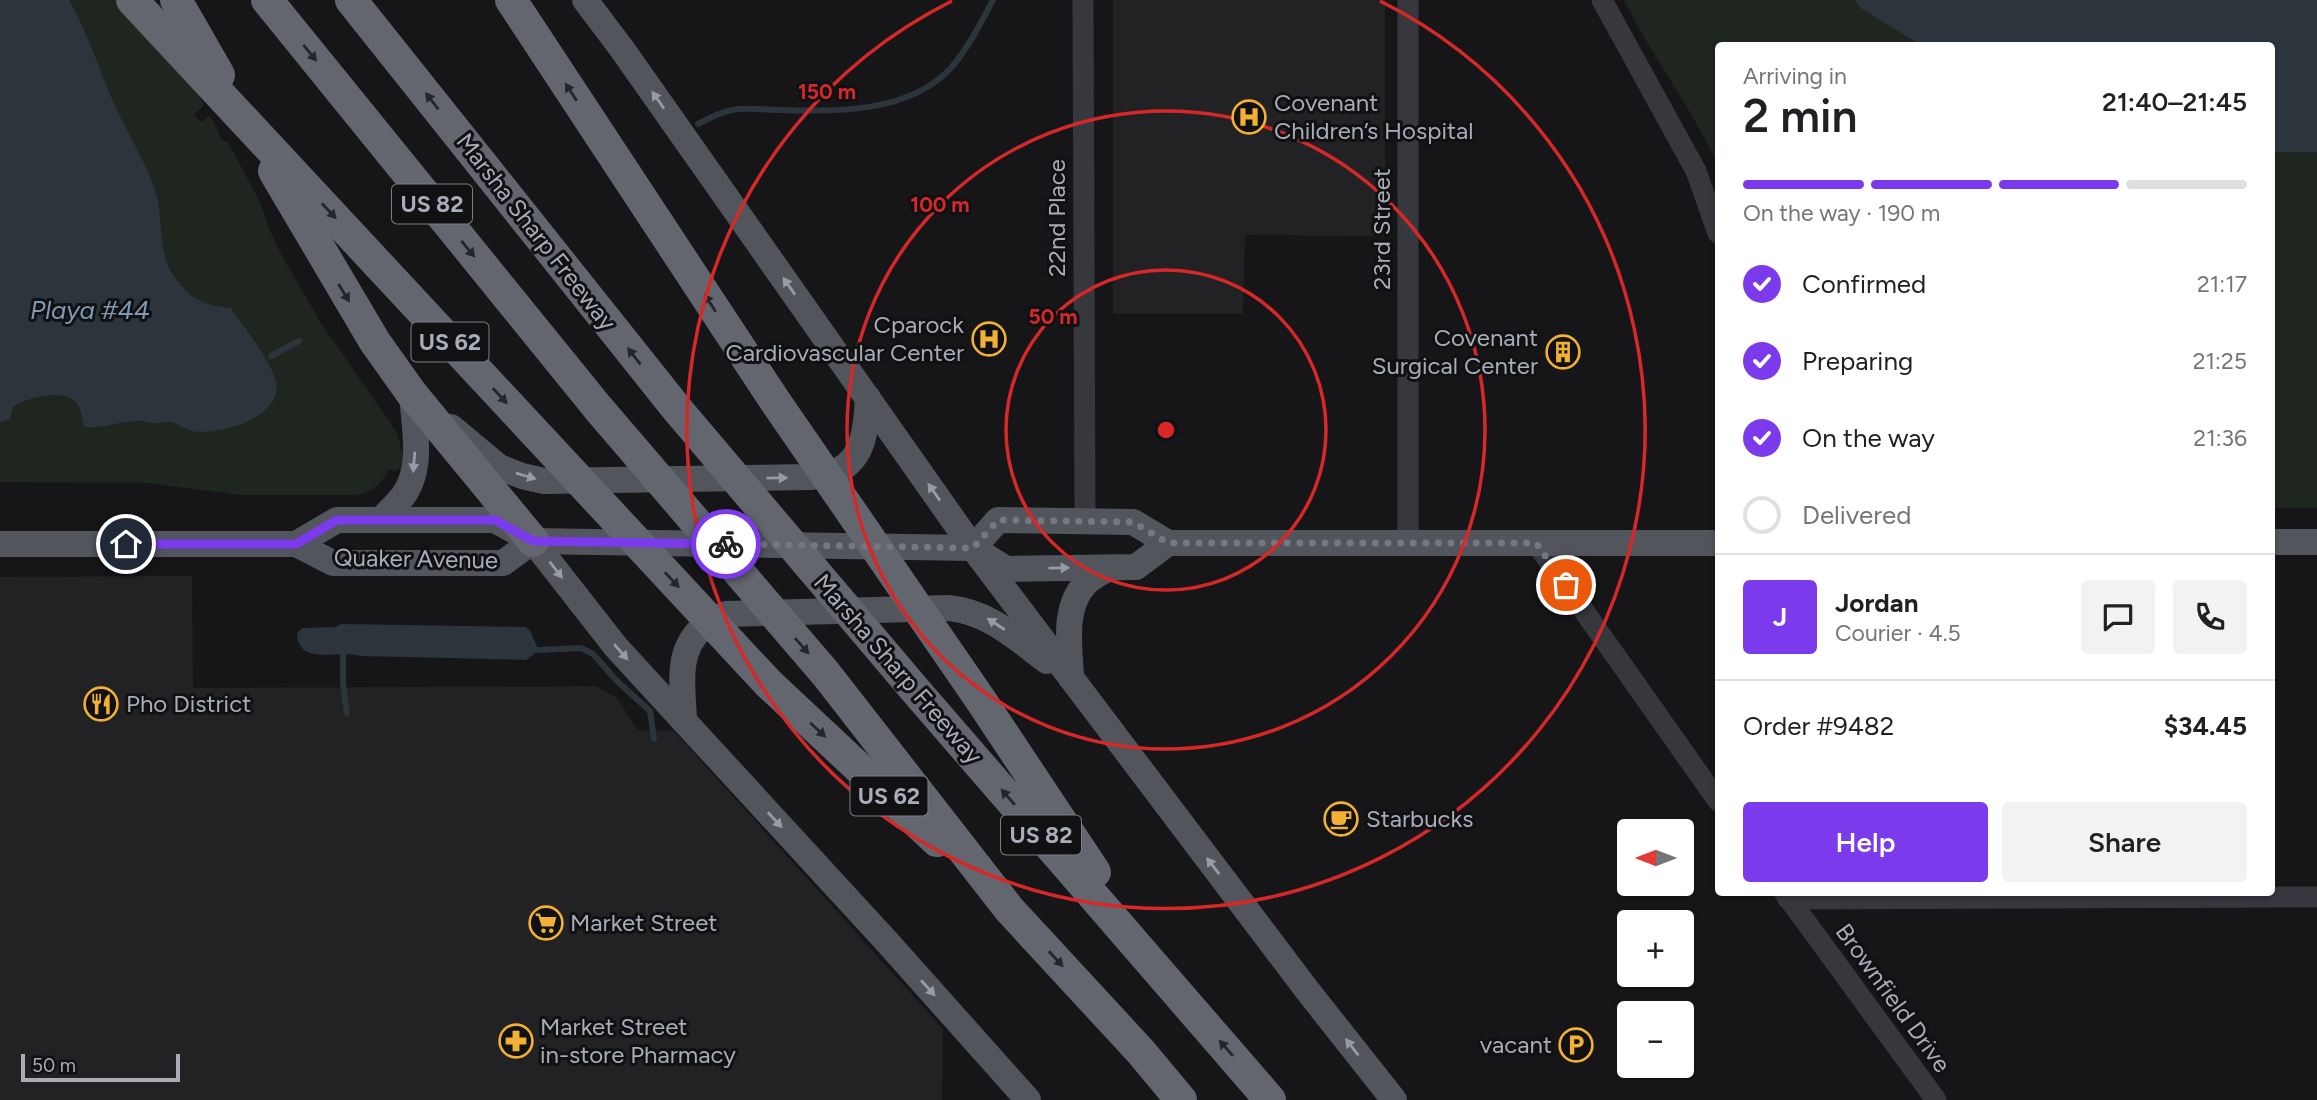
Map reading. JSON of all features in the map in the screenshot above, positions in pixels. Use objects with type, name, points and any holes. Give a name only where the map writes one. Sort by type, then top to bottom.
[{"type":"highway","name":"US 62","points":[[132,0],[769,684],[1010,909],[1141,1052],[1181,1100]]},
{"type":"highway","points":[[176,0],[375,342],[412,394],[533,541]]},
{"type":"highway","name":"US 82","points":[[267,0],[598,408],[826,674],[1010,909]]},
{"type":"highway","name":"Marsha Sharp Freeway","points":[[351,0],[677,409],[916,691],[1270,1100]]},
{"type":"highway","points":[[511,0],[775,401],[981,699],[1165,979]]},
{"type":"main road","points":[[584,0],[622,49],[973,548],[1299,980],[1394,1100]]},
{"type":"main road","points":[[412,394],[499,467],[544,481],[811,477],[840,470],[854,456],[865,434],[868,398]]},
{"type":"main road","points":[[381,520],[404,495],[413,476],[415,455],[412,394]]},
{"type":"main road","name":"Quaker Avenue","points":[[296,544],[337,520],[495,520],[533,541],[973,548]]},
{"type":"main road","points":[[973,548],[998,520],[1133,522],[1168,543],[1715,543]]},
{"type":"main road","points":[[533,541],[616,647],[1028,1100]]},
{"type":"main road","name":"Quaker Avenue","points":[[0,544],[296,544],[333,563],[503,563],[533,541]]},
{"type":"main road","points":[[2275,542],[2317,541]]},
{"type":"main road","points":[[973,548],[1006,569],[1109,568],[1136,567],[1168,543]]},
{"type":"main road","points":[[1072,678],[1069,620],[1073,605],[1086,583],[1109,568]]},
{"type":"main road","points":[[684,721],[682,663],[688,646],[703,626],[726,614],[949,608],[967,610],[991,620],[1072,678]]},
{"type":"street","name":"22nd Place","points":[[1083,0],[1085,520]]},
{"type":"street","name":"23rd Street","points":[[1408,0],[1408,543]]},
{"type":"street","points":[[1602,0],[1696,172],[1715,225]]},
{"type":"street","points":[[1536,543],[1715,797]]},
{"type":"street","points":[[1786,896],[2317,897]]},
{"type":"street","name":"Brownfield Drive","points":[[1786,896],[1936,1100]]},
{"type":"shaded area","points":[[0,0],[147,0],[204,105],[194,115],[202,122],[210,115],[222,140],[228,142],[260,202],[281,254],[321,323],[396,431],[403,453],[402,468],[394,471],[389,469],[376,486],[368,492],[356,495],[241,495],[148,483],[0,482]]},
{"type":"shaded area","name":"Covenant Children’s Hospital","points":[[1113,0],[1385,0],[1385,236],[1245,235],[1243,314],[1113,314]]},
{"type":"shaded area","points":[[1624,0],[2317,0],[2317,508],[2275,508],[2275,42],[1715,42],[1715,159]]},
{"type":"shaded area","points":[[192,576],[193,688],[596,686],[617,698],[638,730],[674,731],[943,1029],[942,1100],[0,1100],[0,577]]},
{"type":"water","name":"Playa #44","points":[[0,0],[69,0],[153,185],[168,266],[185,290],[198,300],[231,308],[273,374],[276,394],[262,413],[237,426],[210,432],[195,432],[168,422],[131,421],[85,427],[78,405],[65,396],[56,395],[37,397],[20,403],[13,407],[10,419],[0,422]]},
{"type":"water","points":[[1855,0],[2317,0],[2317,152],[2275,152],[2275,42],[1916,42],[1862,9]]},
{"type":"water","points":[[341,624],[526,627],[539,650],[526,660],[322,655],[304,650],[299,643],[297,633],[302,628],[335,627]]},
{"type":"waterway","points":[[698,124],[721,113],[738,109],[848,109],[871,107],[914,94],[934,83],[951,68],[969,44],[993,0]]},
{"type":"waterway","points":[[271,356],[299,341]]},
{"type":"waterway","points":[[539,650],[581,648],[593,654],[617,681],[650,711],[654,739]]},
{"type":"waterway","points":[[343,654],[347,713]]},
{"type":"way so far","points":[[726,544],[973,548],[998,520],[1133,522],[1168,543],[1536,543],[1566,585]]},
{"type":"place","name":"Covenant Children’s Hospital","points":[[1249,117]]},
{"type":"place","name":"Cparock Cardiovascular Center","points":[[989,339]]},
{"type":"place","name":"Covenant Surgical Center","points":[[1563,352]]},
{"type":"place","name":"Pho District","points":[[101,704]]},
{"type":"place","name":"Starbucks","points":[[1341,819]]},
{"type":"place","name":"Market Street","points":[[546,923]]},
{"type":"place","name":"Market Street in-store Pharmacy","points":[[516,1041]]},
{"type":"place","name":"vacant","points":[[1576,1045]]},
{"type":"route","points":[[126,544],[296,544],[337,520],[495,520],[533,541],[726,544]]}]
